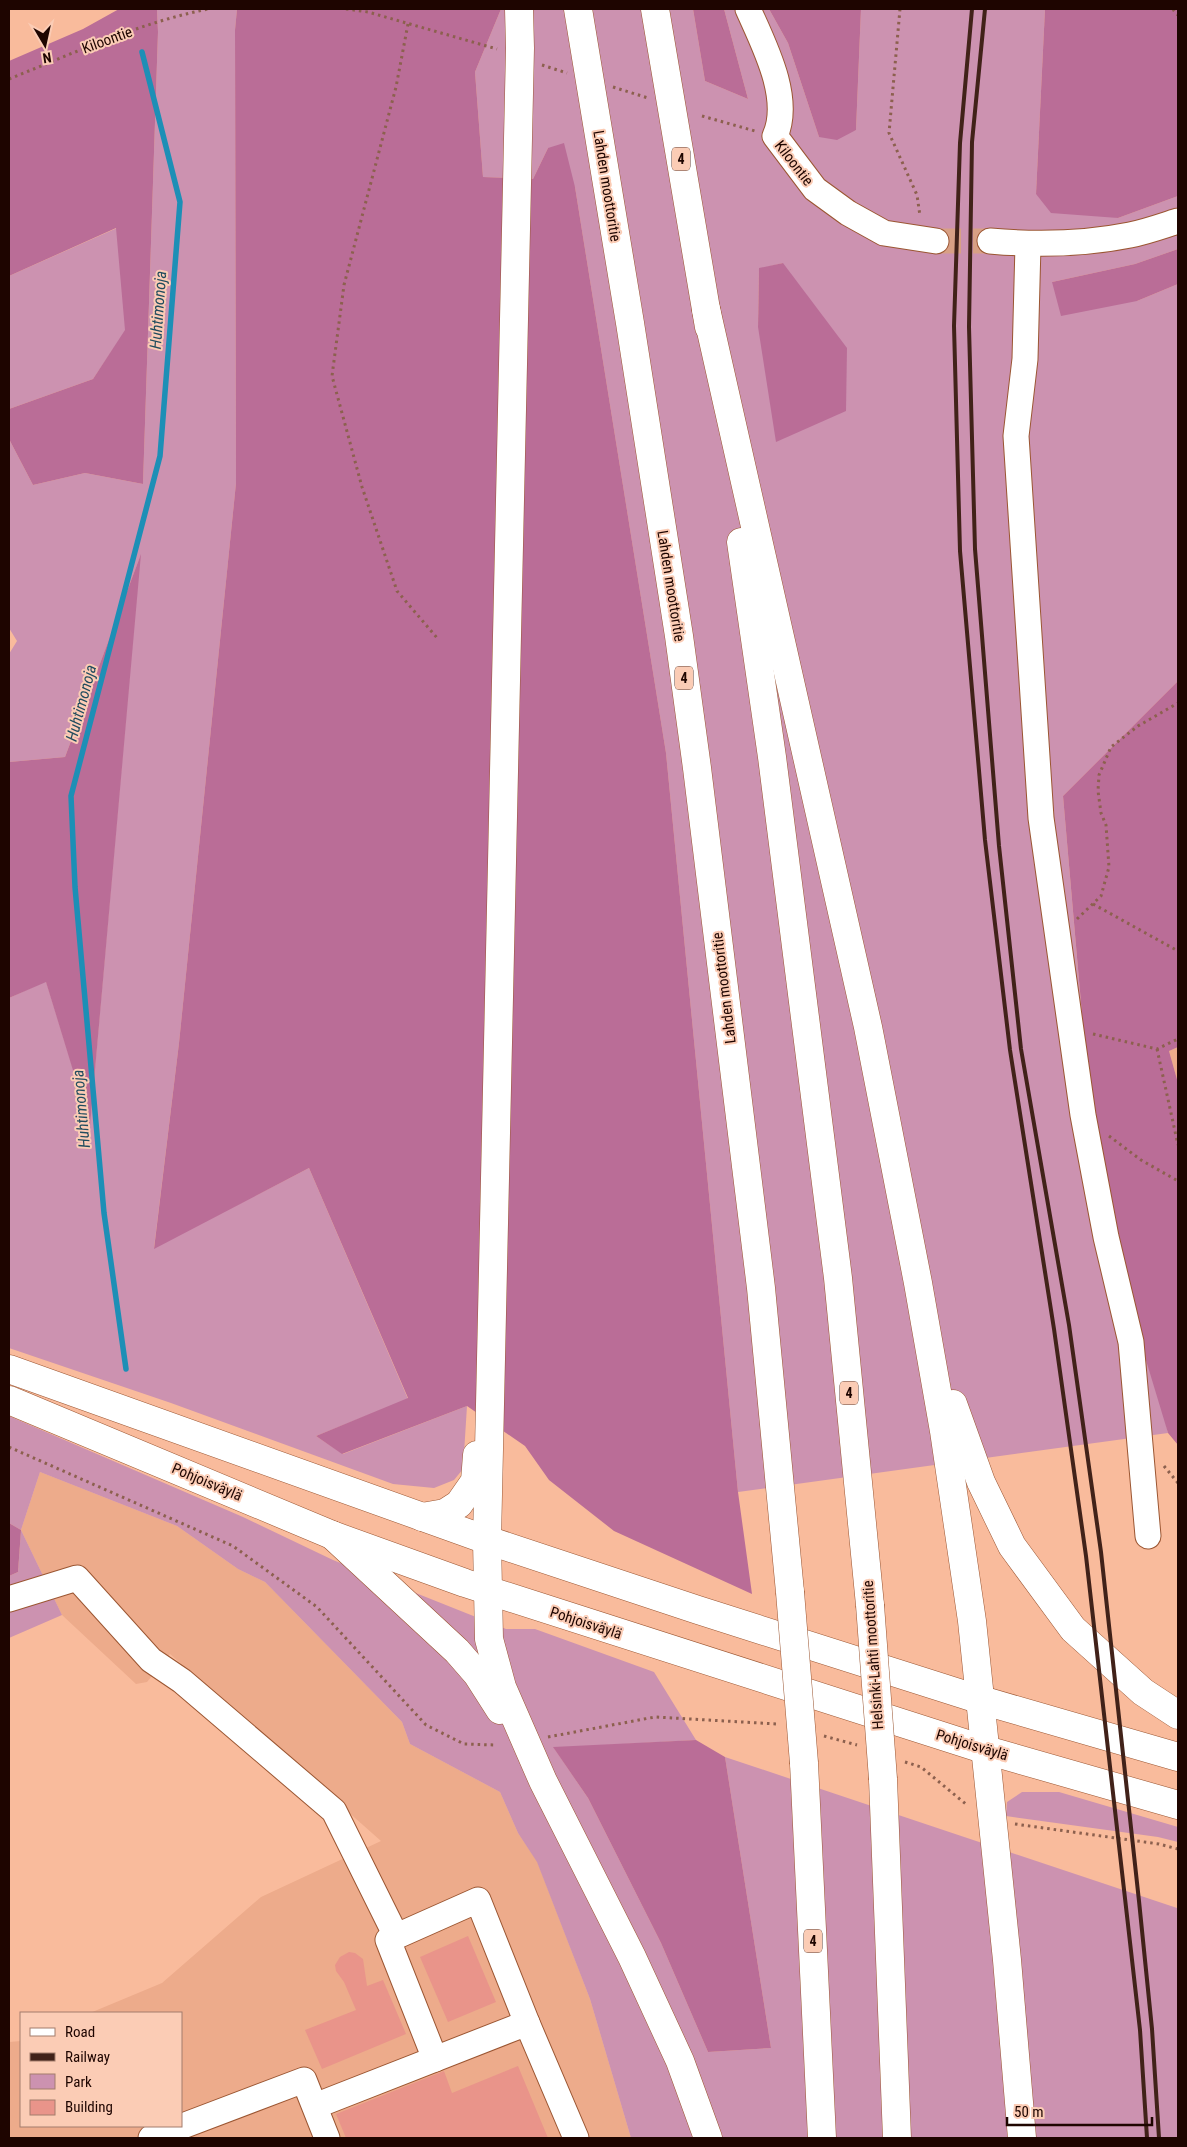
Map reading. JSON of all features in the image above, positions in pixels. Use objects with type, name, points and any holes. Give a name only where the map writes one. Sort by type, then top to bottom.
[{"type":"main road","points":[[519,9],[520,57],[512,495],[501,846],[489,1416],[486,1590],[489,1639],[502,1688],[543,1782],[632,1957],[680,2061],[708,2138]]},
{"type":"main road","name":"Lahden moottoritie","points":[[578,9],[679,636],[757,1256],[790,1592],[804,1763],[822,2129]]},
{"type":"main road","name":"4","points":[[655,9],[706,309]]},
{"type":"main road","points":[[706,309],[868,1027],[918,1283],[944,1431],[967,1583],[981,1700],[1007,1960],[1022,2138]]},
{"type":"main road","name":"Helsinki-Lahti moottoritie","points":[[706,309],[772,758],[838,1278],[870,1605],[883,1779],[897,2138]]},
{"type":"main road","points":[[918,1283],[960,1426],[981,1482],[1012,1546],[1073,1629],[1143,1692],[1178,1715]]},
{"type":"main road","points":[[9,1369],[487,1540],[981,1700],[1178,1757]]},
{"type":"main road","name":"Pohjoisväylä","points":[[9,1400],[332,1535],[486,1590],[986,1750],[1178,1805]]},
{"type":"main road","points":[[422,1517],[445,1513],[459,1504],[475,1481],[478,1446],[489,1416]]},
{"type":"main road","points":[[332,1535],[457,1650],[477,1674],[543,1782]]},
{"type":"street","points":[[748,9],[776,73],[780,123],[774,136]]},
{"type":"street","name":"Kiloontie","points":[[774,136],[815,189],[848,213],[884,233],[929,240]]},
{"type":"street","points":[[990,241],[1028,245],[1129,235],[1178,221]]},
{"type":"street","points":[[1028,245],[1026,359],[1016,436],[1040,818],[1083,1115],[1106,1237],[1131,1342],[1148,1536]]},
{"type":"street","points":[[9,1599],[77,1578],[151,1660],[182,1681],[334,1811],[396,1936]]},
{"type":"street","points":[[435,2059],[388,1940],[478,1900],[527,2023],[576,2138]]},
{"type":"street","points":[[315,2106],[527,2023]]},
{"type":"street","points":[[182,2126],[304,2080],[327,2138]]},
{"type":"street","points":[[151,2138],[180,2127]]},
{"type":"path","name":"Kiloontie","points":[[9,79],[178,15],[208,9]]},
{"type":"path","points":[[346,9],[368,12],[502,51]]},
{"type":"path","points":[[900,9],[888,133],[918,195],[929,240]]},
{"type":"path","points":[[1173,9],[1178,14]]},
{"type":"path","points":[[408,24],[396,87],[344,286],[332,376],[362,486],[397,591],[438,639]]},
{"type":"path","points":[[540,64],[567,73]]},
{"type":"path","points":[[611,86],[656,101]]},
{"type":"path","name":"Kiloontie","points":[[702,116],[774,136]]},
{"type":"path","points":[[1057,934],[1079,918],[1101,896],[1109,867],[1106,825],[1101,813],[1098,791],[1099,775],[1111,747],[1138,726],[1178,703]]},
{"type":"path","points":[[1093,904],[1178,952]]},
{"type":"path","points":[[1070,1028],[1157,1049],[1178,1039]]},
{"type":"path","points":[[1157,1049],[1178,1145]]},
{"type":"path","points":[[1083,1115],[1141,1160],[1178,1181]]},
{"type":"path","points":[[9,1447],[233,1546],[317,1607],[426,1725],[464,1744],[496,1744]]},
{"type":"path","points":[[540,1738],[655,1717],[780,1724]]},
{"type":"path","points":[[823,1735],[858,1745]]},
{"type":"path","points":[[903,1761],[921,1767],[975,1810]]},
{"type":"path","points":[[1007,1823],[1159,1844],[1178,1849]]},
{"type":"shaded area","points":[[119,9],[157,9],[158,32],[143,484],[85,473],[33,485],[9,439],[9,409],[93,379],[125,330],[116,228],[9,276],[9,61],[83,29]]},
{"type":"shaded area","points":[[237,9],[501,9],[475,72],[483,177],[533,179],[548,148],[564,143],[575,187],[666,753],[738,1492],[752,1594],[614,1531],[549,1480],[525,1446],[467,1406],[342,1454],[316,1436],[408,1398],[309,1168],[154,1249],[179,1043],[236,483],[235,30]]},
{"type":"shaded area","points":[[693,9],[724,9],[748,99],[705,81]]},
{"type":"shaded area","points":[[769,9],[861,9],[856,130],[837,140],[819,137],[788,43]]},
{"type":"shaded area","points":[[1045,9],[1178,9],[1178,196],[1118,218],[1051,213],[1036,194]]},
{"type":"shaded area","points":[[1178,249],[1178,284],[1137,301],[1061,316],[1052,282],[1135,264]]},
{"type":"shaded area","points":[[783,263],[847,348],[846,411],[776,442],[758,327],[759,268]]},
{"type":"shaded area","points":[[141,554],[90,1126],[46,982],[9,998],[9,762],[65,757]]},
{"type":"shaded area","points":[[1178,681],[1178,1047],[1169,1051],[1178,1083],[1178,1445],[1168,1433],[1136,1327],[1089,1095],[1063,796]]},
{"type":"shaded area","points":[[1178,1047],[1178,1083],[1169,1051]]},
{"type":"shaded area","points":[[40,1472],[177,1526],[238,1569],[265,1582],[402,1722],[410,1744],[500,1792],[518,1833],[537,1861],[590,1999],[631,2138],[9,2138],[9,2042],[20,2041],[20,2127],[182,2127],[182,2012],[92,2012],[162,1983],[261,1897],[381,1841],[170,1654],[147,1682],[136,1684],[62,1615],[21,1530]]},
{"type":"shaded area","points":[[9,1523],[21,1530],[18,1572],[9,1576]]},
{"type":"shaded area","points":[[696,1740],[725,1757],[771,2048],[708,2052],[661,1943],[588,1798],[553,1747]]},
{"type":"green space","points":[[157,9],[237,9],[235,30],[236,483],[179,1043],[154,1248],[309,1168],[408,1399],[316,1436],[343,1454],[467,1406],[463,1469],[454,1480],[434,1488],[393,1484],[171,1403],[9,1348],[9,998],[46,981],[90,1124],[140,557],[65,757],[9,762],[9,654],[17,641],[9,628],[9,439],[33,485],[85,473],[143,484],[158,32]]},
{"type":"green space","points":[[501,9],[693,9],[705,81],[748,99],[724,9],[769,9],[788,43],[819,137],[856,130],[861,9],[1045,9],[1036,194],[1118,218],[1178,196],[1178,249],[1135,264],[1052,282],[1137,301],[1178,284],[1178,681],[1063,796],[1089,1096],[1168,1433],[738,1492],[666,753],[575,187],[548,148],[533,179],[483,177],[475,72]],"holes":[[[783,263],[758,327],[759,269]]]},
{"type":"green space","points":[[117,228],[126,330],[93,379],[9,409],[9,276]]},
{"type":"green space","points":[[9,1416],[243,1517],[333,1560],[506,1629],[535,1629],[654,1672],[696,1740],[554,1748],[588,1798],[661,1943],[708,2052],[771,2048],[725,1757],[1177,1908],[1178,2138],[631,2138],[590,1999],[537,1862],[518,1833],[500,1792],[410,1744],[402,1722],[265,1582],[238,1569],[177,1526],[40,1472],[21,1530],[9,1523]]},
{"type":"green space","points":[[21,1530],[62,1615],[9,1638],[9,1576],[18,1572]]},
{"type":"green space","points":[[1022,1792],[1059,1792],[1178,1827],[1178,1842],[1158,1837],[1006,1816],[1007,1802]]},
{"type":"building","points":[[468,1936],[496,2002],[448,2022],[420,1957]]},
{"type":"building","points":[[349,1952],[355,1953],[363,1959],[367,1986],[383,1980],[406,2034],[322,2069],[305,2030],[356,2010],[344,1982],[336,1971],[335,1965],[340,1957]]},
{"type":"building","points":[[518,2066],[548,2138],[346,2138],[336,2114],[444,2071],[452,2093]]},
{"type":"waterway","name":"Huhtimonoja","points":[[126,1369],[104,1213],[75,887],[71,796],[160,456],[180,202],[142,52]]},
{"type":"tunnel","points":[[936,241],[990,241]]},
{"type":"railway","points":[[972,9],[960,143],[954,326],[960,551],[985,840],[1010,1050],[1054,1329],[1086,1556],[1140,2030],[1147,2138]]},
{"type":"railway","points":[[985,9],[972,142],[969,327],[975,549],[999,846],[1021,1049],[1069,1325],[1101,1552],[1152,2029],[1159,2138]]}]
